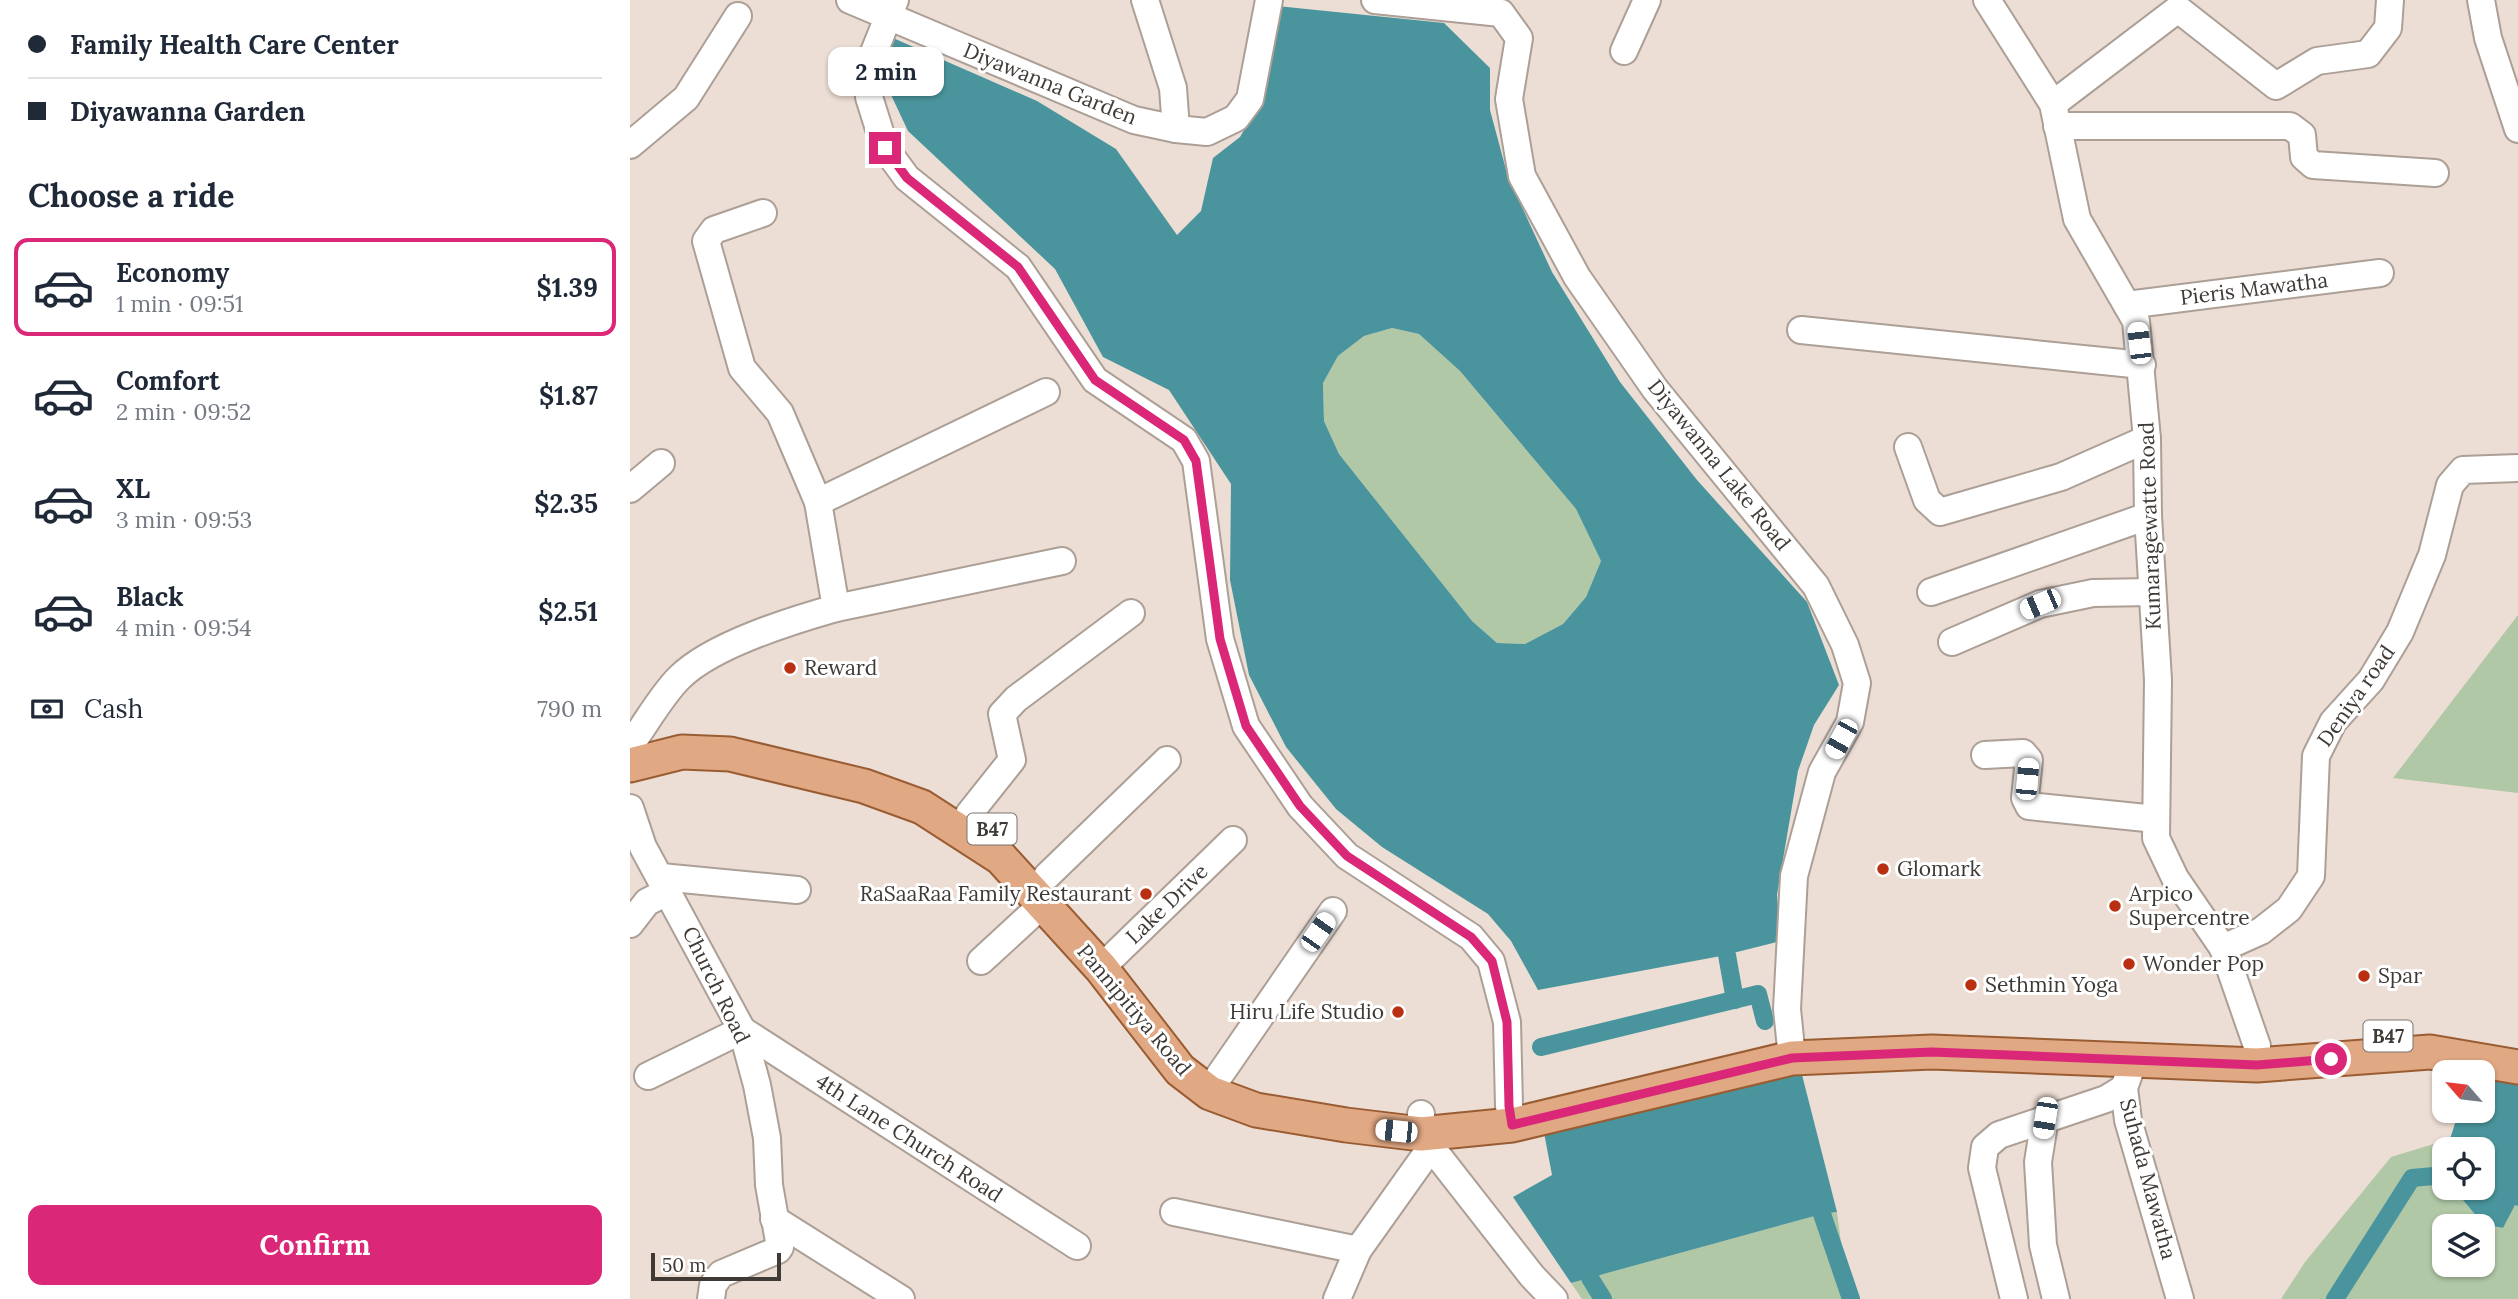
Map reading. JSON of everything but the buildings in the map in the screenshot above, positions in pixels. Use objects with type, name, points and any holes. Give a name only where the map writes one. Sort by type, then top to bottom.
[{"type":"main road","name":"Pannipitiya Road","points":[[632,754],[682,733],[733,735],[822,752],[931,790],[1013,843],[1045,890],[1108,961],[1180,1070],[1214,1084],[1256,1110],[1346,1125],[1425,1131],[1510,1115],[1790,1049],[1933,1032],[2257,1056],[2430,1052],[2518,1067]]},
{"type":"main road","name":"Pannipitiya Road","points":[[632,754],[730,754],[864,786],[922,807],[1045,890]]},
{"type":"main road","name":"Pannipitiya Road","points":[[1790,1049],[1932,1052],[2129,1074],[2257,1056],[2364,1037],[2446,1035],[2518,1048]]},
{"type":"street","name":"Diyawanna Garden","points":[[850,0],[891,8],[1134,120],[1175,129],[1207,132],[1236,118],[1250,99],[1269,0]]},
{"type":"street","points":[[1145,0],[1173,88],[1175,129]]},
{"type":"street","name":"Diyawanna Lake Road","points":[[1375,0],[1502,13],[1512,26],[1519,38],[1509,99],[1522,176],[1577,277],[1656,389],[1816,586],[1845,645],[1857,683],[1850,722],[1822,772],[1794,876],[1787,1001],[1790,1049]]},
{"type":"street","points":[[1624,51],[1647,0]]},
{"type":"street","name":"Kumaragewatte Road","points":[[1987,0],[2055,115],[2077,219],[2136,321],[2147,439],[2148,516],[2158,680],[2156,838],[2175,878],[2223,948],[2257,1056]]},
{"type":"street","points":[[2055,115],[2178,9],[2276,86],[2316,61],[2368,54],[2388,28],[2390,0]]},
{"type":"street","points":[[2480,0],[2488,38],[2512,90],[2518,129]]},
{"type":"street","points":[[891,8],[872,57],[869,97],[885,148],[907,178],[1018,267],[1095,380],[1184,440],[1196,461],[1220,639],[1246,726],[1300,806],[1347,856],[1471,937],[1492,961],[1507,1022],[1510,1115]]},
{"type":"street","points":[[630,145],[686,98],[738,16]]},
{"type":"street","points":[[2055,115],[2290,126],[2302,135],[2304,157],[2313,164],[2435,173]]},
{"type":"street","points":[[763,213],[714,230],[705,241],[742,368],[780,413],[818,502],[836,608]]},
{"type":"street","name":"Pieris Mawatha","points":[[2127,305],[2380,272]]},
{"type":"street","points":[[1801,330],[2142,365]]},
{"type":"street","points":[[818,502],[1046,392]]},
{"type":"street","points":[[1908,447],[1927,500],[1940,512],[2061,477],[2147,439]]},
{"type":"street","points":[[630,489],[661,463]]},
{"type":"street","name":"Deniya road","points":[[2223,948],[2262,931],[2289,909],[2311,876],[2316,756],[2333,722],[2371,680],[2400,632],[2432,555],[2454,477],[2463,470],[2518,468]]},
{"type":"street","points":[[1931,592],[2148,516]]},
{"type":"street","points":[[632,754],[678,678],[712,652],[836,608],[1062,561]]},
{"type":"street","points":[[1952,642],[2040,604],[2093,593],[2152,592]]},
{"type":"street","points":[[969,814],[1012,760],[1002,714],[1016,699],[1131,613]]},
{"type":"street","points":[[1985,755],[2023,752],[2029,760],[2025,798],[2029,806],[2156,819]]},
{"type":"street","points":[[981,961],[1167,760]]},
{"type":"street","name":"Church Road","points":[[630,808],[643,847],[742,1030],[757,1085],[766,1138],[774,1219],[780,1247],[720,1274],[713,1285],[711,1299]]},
{"type":"street","name":"Lake Drive","points":[[1108,961],[1233,840]]},
{"type":"street","points":[[630,924],[665,884],[797,890]]},
{"type":"street","points":[[1214,1084],[1332,911]]},
{"type":"street","points":[[648,1076],[742,1030]]},
{"type":"street","name":"4th Lane Church Road","points":[[742,1030],[1077,1246]]},
{"type":"street","points":[[2014,1299],[1982,1168],[1985,1147],[1999,1135],[2106,1099],[2129,1074]]},
{"type":"street","name":"Suhada Mawatha","points":[[2129,1074],[2129,1120],[2180,1299]]},
{"type":"street","points":[[2045,1118],[2038,1162],[2043,1245],[2056,1299]]},
{"type":"street","points":[[1337,1299],[1358,1250],[1425,1131],[1532,1276],[1554,1299]]},
{"type":"street","points":[[1174,1212],[1358,1250]]},
{"type":"street","points":[[774,1219],[901,1299]]},
{"type":"green space","points":[[1392,328],[1419,334],[1460,371],[1576,509],[1601,561],[1586,597],[1563,624],[1525,644],[1497,643],[1472,621],[1339,454],[1324,421],[1323,383],[1338,356],[1364,336]]},
{"type":"green space","points":[[2518,615],[2518,793],[2393,778]]},
{"type":"green space","points":[[2432,1144],[2432,1200],[2463,1200],[2475,1214],[2432,1214],[2432,1277],[2495,1277],[2495,1226],[2503,1228],[2515,1204],[2518,1206],[2518,1299],[2281,1299],[2305,1262],[2391,1157]]},
{"type":"green space","points":[[1837,1212],[1848,1295],[1851,1299],[1582,1299],[1571,1283],[1822,1214]]},
{"type":"water","points":[[1277,6],[1444,23],[1490,68],[1490,110],[1508,177],[1552,272],[1620,382],[1697,480],[1807,602],[1839,685],[1814,725],[1798,771],[1777,895],[1781,941],[1721,956],[1538,990],[1511,941],[1488,914],[1382,847],[1336,809],[1286,747],[1249,675],[1230,580],[1231,484],[1169,390],[1103,357],[1055,269],[908,131],[885,82],[893,38],[1037,101],[1116,149],[1177,235],[1201,211],[1213,158],[1240,137],[1259,105]],"holes":[[[1392,328],[1419,334],[1460,371],[1576,509],[1601,561],[1586,597],[1563,624],[1525,644],[1497,643],[1472,621],[1339,454],[1324,421],[1323,383],[1338,356],[1364,336]]]},
{"type":"water","points":[[1799,1063],[1837,1212],[1571,1283],[1513,1197],[1552,1175],[1542,1122]]},
{"type":"water","points":[[2496,1076],[2518,1082],[2518,1206],[2515,1205],[2503,1228],[2495,1226],[2495,1214],[2475,1214],[2463,1200],[2495,1200],[2495,1137],[2451,1137],[2455,1124],[2496,1124]]},
{"type":"waterway","points":[[1727,955],[1735,1000]]},
{"type":"waterway","points":[[1541,1047],[1758,994],[1765,1021]]},
{"type":"waterway","points":[[2335,1299],[2412,1178],[2432,1176]]},
{"type":"waterway","points":[[1822,1214],[1851,1299]]},
{"type":"waterway","points":[[1590,1278],[1603,1299]]},
{"type":"place","name":"Reward","points":[[790,668]]},
{"type":"place","name":"Glomark","points":[[1883,869]]},
{"type":"place","name":"RaSaaRaa Family Restaurant","points":[[1146,894]]},
{"type":"place","name":"Arpico Supercentre","points":[[2115,906]]},
{"type":"place","name":"Wonder Pop","points":[[2129,964]]},
{"type":"place","name":"Spar","points":[[2364,976]]},
{"type":"place","name":"Sethmin Yoga","points":[[1971,985]]},
{"type":"place","name":"Hiru Life Studio","points":[[1398,1012]]},
{"type":"route","points":[[885,148],[907,178],[1018,267],[1095,380],[1184,440],[1196,461],[1220,639],[1246,726],[1300,806],[1347,856],[1471,937],[1492,961],[1507,1022],[1512,1125],[1792,1058],[1932,1052],[2257,1065],[2331,1059]]}]
